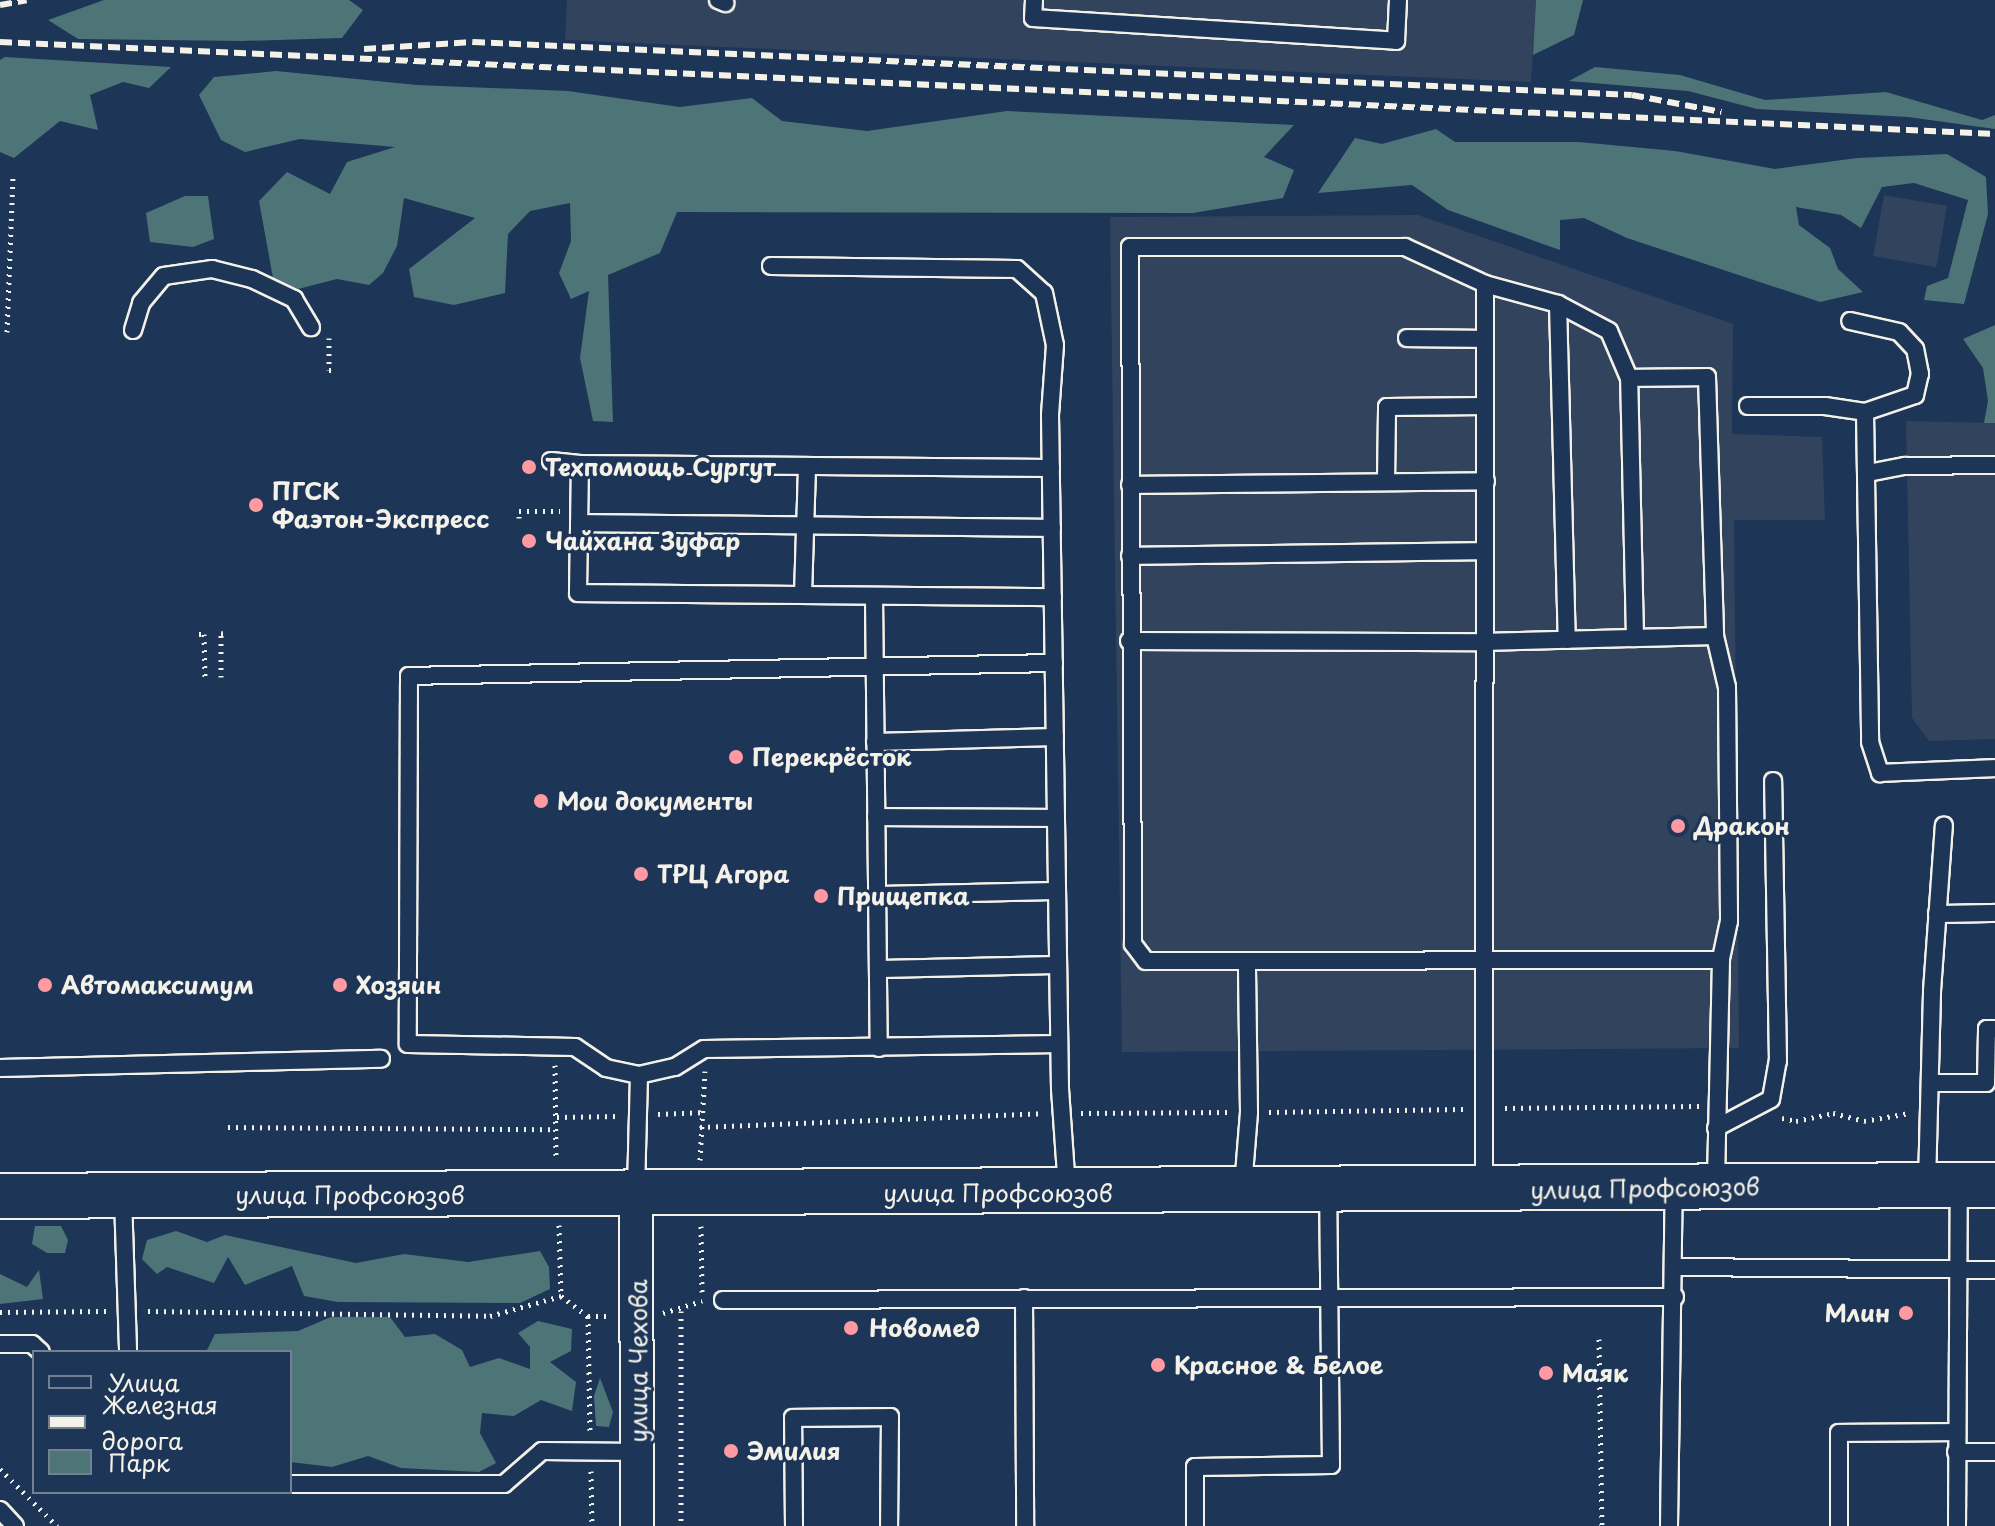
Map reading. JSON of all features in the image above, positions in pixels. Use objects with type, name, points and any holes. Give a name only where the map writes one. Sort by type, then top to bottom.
[{"type":"main road","name":"улица Профсоюзов","points":[[0,1196],[1067,1191],[1243,1193],[1961,1185]]},
{"type":"street","name":"улица Чехова","points":[[636,1195],[639,1316],[637,1526]]},
{"type":"lane","points":[[1034,0],[1033,18],[1396,41],[1398,0]]},
{"type":"lane","points":[[1635,637],[1629,378],[1609,331],[1558,304],[1485,284],[1405,247],[1130,247],[1129,641],[1133,944],[1146,961],[1483,958],[1721,960]]},
{"type":"lane","points":[[771,266],[1017,269],[1044,293],[1055,345],[1051,468],[1059,1044],[1067,1191]]},
{"type":"lane","points":[[133,330],[141,303],[164,276],[212,269],[252,279],[294,299],[311,327]]},
{"type":"lane","points":[[1484,1190],[1488,1109],[1483,958],[1485,284]]},
{"type":"lane","points":[[1558,304],[1567,640]]},
{"type":"lane","points":[[1748,406],[1825,406],[1865,412],[1915,395],[1920,374],[1915,349],[1899,332],[1850,321]]},
{"type":"lane","points":[[1407,338],[1484,339]]},
{"type":"lane","points":[[1629,378],[1707,377],[1715,636],[1727,687],[1729,921],[1721,960],[1720,1105],[1675,1267],[1669,1526]]},
{"type":"lane","points":[[1386,482],[1387,407],[1484,406]]},
{"type":"lane","points":[[1865,412],[1870,742],[1880,773],[1995,768]]},
{"type":"lane","points":[[551,461],[580,464],[1051,468]]},
{"type":"lane","points":[[580,464],[578,593],[1053,597]]},
{"type":"lane","points":[[1868,473],[1905,466],[1995,465]]},
{"type":"lane","points":[[803,595],[807,466]]},
{"type":"lane","points":[[1130,485],[1486,481]]},
{"type":"lane","points":[[579,523],[1052,528]]},
{"type":"lane","points":[[1130,556],[1485,551]]},
{"type":"lane","points":[[874,596],[879,1048]]},
{"type":"lane","points":[[1129,641],[1482,642],[1715,636]]},
{"type":"lane","points":[[1054,663],[409,676],[408,1044],[575,1047],[606,1068],[639,1075],[675,1067],[704,1049],[1059,1044]]},
{"type":"lane","points":[[875,742],[1055,737]]},
{"type":"lane","points":[[1716,1128],[1755,1111],[1771,1099],[1778,1061],[1773,781]]},
{"type":"lane","points":[[876,817],[1056,818]]},
{"type":"lane","points":[[1944,825],[1937,914],[1931,1108],[1961,1185],[1957,1526]]},
{"type":"lane","points":[[877,895],[1057,891]]},
{"type":"lane","points":[[1937,914],[1995,913]]},
{"type":"lane","points":[[1243,1193],[1249,1112],[1247,962]]},
{"type":"lane","points":[[878,969],[1058,965]]},
{"type":"lane","points":[[1933,1083],[1991,1082],[1987,1029],[1995,1029]]},
{"type":"lane","points":[[0,1068],[381,1059]]},
{"type":"lane","points":[[636,1195],[639,1075]]},
{"type":"lane","points":[[1195,1526],[1195,1467],[1331,1465],[1328,1192]]},
{"type":"lane","points":[[122,1195],[128,1350]]},
{"type":"lane","points":[[1675,1267],[1995,1270]]},
{"type":"lane","points":[[723,1300],[1675,1297]]},
{"type":"lane","points":[[1024,1298],[1025,1526]]},
{"type":"lane","points":[[0,1344],[32,1344],[39,1350]]},
{"type":"lane","points":[[794,1526],[793,1418],[890,1417],[889,1526]]},
{"type":"lane","points":[[1839,1526],[1839,1433],[1956,1432]]},
{"type":"lane","points":[[292,1484],[504,1484],[542,1451],[639,1452]]},
{"type":"lane","points":[[1956,1452],[1995,1452]]},
{"type":"lane","points":[[0,1510],[15,1526]]},
{"type":"path","points":[[7,332],[13,175]]},
{"type":"path","points":[[329,340],[329,370],[336,370]]},
{"type":"path","points":[[519,518],[519,511],[544,511]]},
{"type":"path","points":[[221,677],[221,633],[226,634]]},
{"type":"path","points":[[199,634],[204,634],[205,677]]},
{"type":"path","points":[[700,1127],[1063,1113],[1720,1105]]},
{"type":"path","points":[[1755,1111],[1796,1121],[1833,1113],[1864,1121],[1931,1108]]},
{"type":"path","points":[[228,1127],[555,1129]]},
{"type":"path","points":[[0,1312],[490,1316],[561,1296],[588,1316],[639,1316],[681,1311],[702,1301],[723,1300]]},
{"type":"path","points":[[681,1311],[681,1526]]},
{"type":"path","points":[[588,1316],[592,1526]]},
{"type":"path","points":[[1599,1339],[1602,1526]]},
{"type":"path","points":[[0,1469],[57,1526]]},
{"type":"shaded area","points":[[567,0],[1536,0],[1531,82],[565,40]]},
{"type":"shaded area","points":[[1884,195],[1947,206],[1936,267],[1873,256]]},
{"type":"shaded area","points":[[1418,215],[1733,324],[1732,434],[1822,437],[1825,520],[1734,520],[1739,1048],[1122,1052],[1110,217]]},
{"type":"shaded area","points":[[1906,421],[1995,423],[1995,739],[1929,741],[1912,718]]},
{"type":"green space","points":[[104,0],[349,0],[363,10],[342,38],[242,41],[78,39],[48,20]]},
{"type":"green space","points":[[1536,0],[1583,0],[1574,35],[1533,55]]},
{"type":"green space","points":[[5,57],[171,67],[149,88],[123,82],[90,95],[98,130],[60,121],[14,158],[0,152],[0,60]]},
{"type":"green space","points":[[1595,67],[1680,75],[1765,100],[1886,92],[1982,120],[1995,115],[1995,129],[1908,117],[1757,109],[1688,91],[1569,81]]},
{"type":"green space","points":[[276,71],[417,85],[568,91],[680,107],[752,98],[782,121],[867,131],[1007,111],[1294,125],[1264,157],[1294,170],[1283,198],[1193,213],[677,212],[660,253],[608,275],[613,422],[593,421],[580,358],[589,291],[571,299],[559,273],[571,241],[570,203],[530,211],[508,234],[505,293],[454,305],[414,297],[409,269],[475,218],[404,198],[397,246],[383,273],[369,285],[337,279],[298,289],[273,278],[259,201],[287,172],[330,194],[347,162],[395,147],[300,139],[245,152],[221,140],[199,95],[214,77]]},
{"type":"green space","points":[[1436,129],[1455,142],[1579,142],[1675,151],[1775,169],[1857,158],[1947,154],[1986,177],[1988,214],[1964,304],[1924,300],[1927,286],[1948,278],[1968,200],[1914,183],[1882,187],[1861,228],[1841,215],[1796,207],[1799,225],[1830,248],[1838,269],[1863,292],[1820,302],[1627,238],[1584,218],[1560,220],[1560,250],[1448,210],[1412,185],[1318,193],[1355,138],[1382,144]]},
{"type":"green space","points":[[185,196],[208,196],[214,239],[193,247],[150,242],[146,213]]},
{"type":"green space","points":[[1995,325],[1995,423],[1984,423],[1988,401],[1983,368],[1963,339]]},
{"type":"green space","points":[[35,1226],[61,1226],[68,1240],[65,1253],[47,1253],[32,1244]]},
{"type":"green space","points":[[176,1231],[207,1242],[225,1235],[356,1263],[404,1254],[468,1262],[540,1251],[549,1267],[550,1289],[520,1303],[338,1302],[304,1296],[292,1266],[245,1285],[228,1257],[214,1283],[167,1267],[157,1274],[142,1259],[147,1240]]},
{"type":"green space","points":[[39,1270],[43,1299],[0,1304],[0,1274],[27,1287]]},
{"type":"green space","points":[[331,1317],[390,1317],[405,1337],[435,1334],[462,1350],[470,1367],[499,1358],[530,1369],[530,1347],[518,1333],[538,1321],[572,1329],[571,1351],[550,1362],[576,1382],[572,1411],[541,1400],[514,1416],[482,1413],[480,1433],[496,1463],[479,1472],[401,1468],[368,1456],[332,1467],[292,1462],[292,1350],[207,1350],[215,1334],[298,1331]]},
{"type":"green space","points":[[600,1378],[613,1412],[609,1427],[596,1426],[594,1396]]},
{"type":"railway","points":[[0,5],[27,0]]},
{"type":"railway","points":[[0,42],[1995,134]]},
{"type":"railway","points":[[364,49],[473,42],[1632,95],[1721,112]]},
{"type":"place","name":"Техпомощь Сургут","points":[[529,467]]},
{"type":"place","name":"ПГСК Фаэтон-Экспресс","points":[[256,505]]},
{"type":"place","name":"Чайхана Зуфар","points":[[529,541]]},
{"type":"place","name":"Перекрёсток","points":[[736,757]]},
{"type":"place","name":"Мои документы","points":[[541,801]]},
{"type":"place","name":"Дракон","points":[[1678,826]]},
{"type":"place","name":"ТРЦ Агора","points":[[641,874]]},
{"type":"place","name":"Прищепка","points":[[821,896]]},
{"type":"place","name":"Автомаксимум","points":[[45,985]]},
{"type":"place","name":"Хозяин","points":[[340,985]]},
{"type":"place","name":"Млин","points":[[1906,1313]]},
{"type":"place","name":"Новомед","points":[[851,1328]]},
{"type":"place","name":"Красное & Белое","points":[[1158,1365]]},
{"type":"place","name":"Маяк","points":[[1546,1373]]},
{"type":"place","name":"Эмилия","points":[[731,1451]]}]
